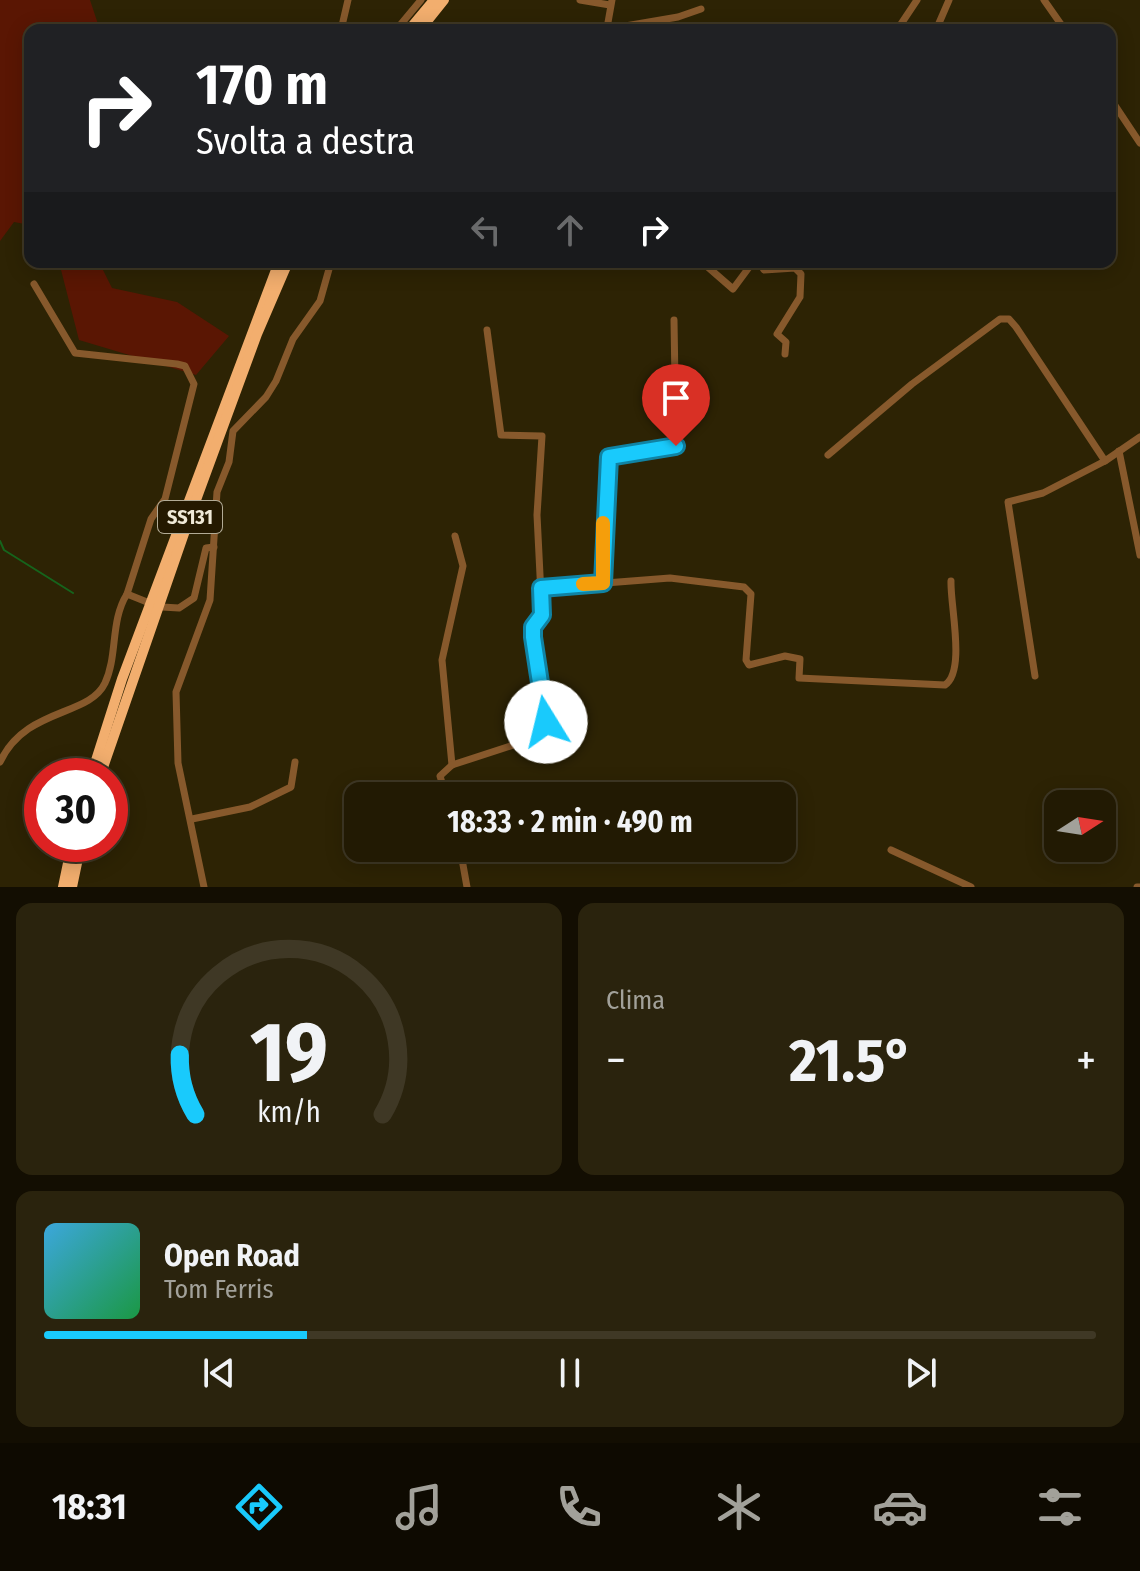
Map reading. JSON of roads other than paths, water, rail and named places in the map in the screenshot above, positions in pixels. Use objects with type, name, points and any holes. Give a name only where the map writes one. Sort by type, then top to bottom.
[{"type":"highway","points":[[414,24],[434,0]]},
{"type":"highway","points":[[425,24],[444,0]]},
{"type":"highway","name":"SS131","points":[[97,758],[122,679],[277,268]]},
{"type":"highway","name":"SS131","points":[[106,758],[189,519],[257,334],[285,268]]},
{"type":"highway","points":[[63,887],[68,862]]},
{"type":"highway","points":[[72,887],[77,862]]},
{"type":"street","points":[[342,24],[348,0]]},
{"type":"street","points":[[401,24],[421,0]]},
{"type":"street","points":[[580,0],[611,3],[609,24]]},
{"type":"street","points":[[901,24],[917,0]]},
{"type":"street","points":[[939,24],[949,0]]},
{"type":"street","points":[[1044,0],[1061,24]]},
{"type":"street","points":[[637,24],[678,17],[701,9]]},
{"type":"street","points":[[1116,107],[1140,143]]},
{"type":"street","points":[[204,887],[178,763],[176,692],[206,617],[217,492],[229,462],[233,431],[266,397],[276,381],[293,339],[320,301],[329,268]]},
{"type":"street","points":[[709,268],[733,289],[749,268]]},
{"type":"street","points":[[763,268],[795,268],[801,274],[800,297],[777,334],[786,342],[785,354]]},
{"type":"street","points":[[0,762],[7,748],[25,729],[80,706],[104,685],[120,605],[127,594],[151,519],[165,499],[194,384],[185,366],[75,353],[34,284]]},
{"type":"street","points":[[828,455],[912,384],[1000,319],[1009,319],[1105,461]]},
{"type":"street","points":[[603,583],[609,457],[676,446],[674,320]]},
{"type":"street","points":[[442,782],[440,776],[452,765],[547,734],[533,637],[533,627],[542,615],[537,515],[542,436],[501,435],[487,330]]},
{"type":"street","points":[[1035,676],[1008,502],[1043,493],[1105,461],[1140,437]]},
{"type":"street","points":[[1119,451],[1140,555]]},
{"type":"street","points":[[452,765],[442,660],[463,566],[455,536]]},
{"type":"street","points":[[162,607],[179,608],[194,598],[206,548],[214,547]]},
{"type":"street","points":[[541,588],[670,578],[744,587],[751,594],[746,660],[749,665],[785,656],[800,659],[799,678],[945,685],[953,674],[956,653],[951,581]]},
{"type":"street","points":[[127,594],[147,602]]},
{"type":"street","points":[[192,819],[250,807],[291,787],[295,762]]},
{"type":"street","points":[[891,850],[971,887]]},
{"type":"street","points":[[463,862],[467,887]]},
{"type":"waterway","points":[[0,541],[4,550],[73,593]]}]
